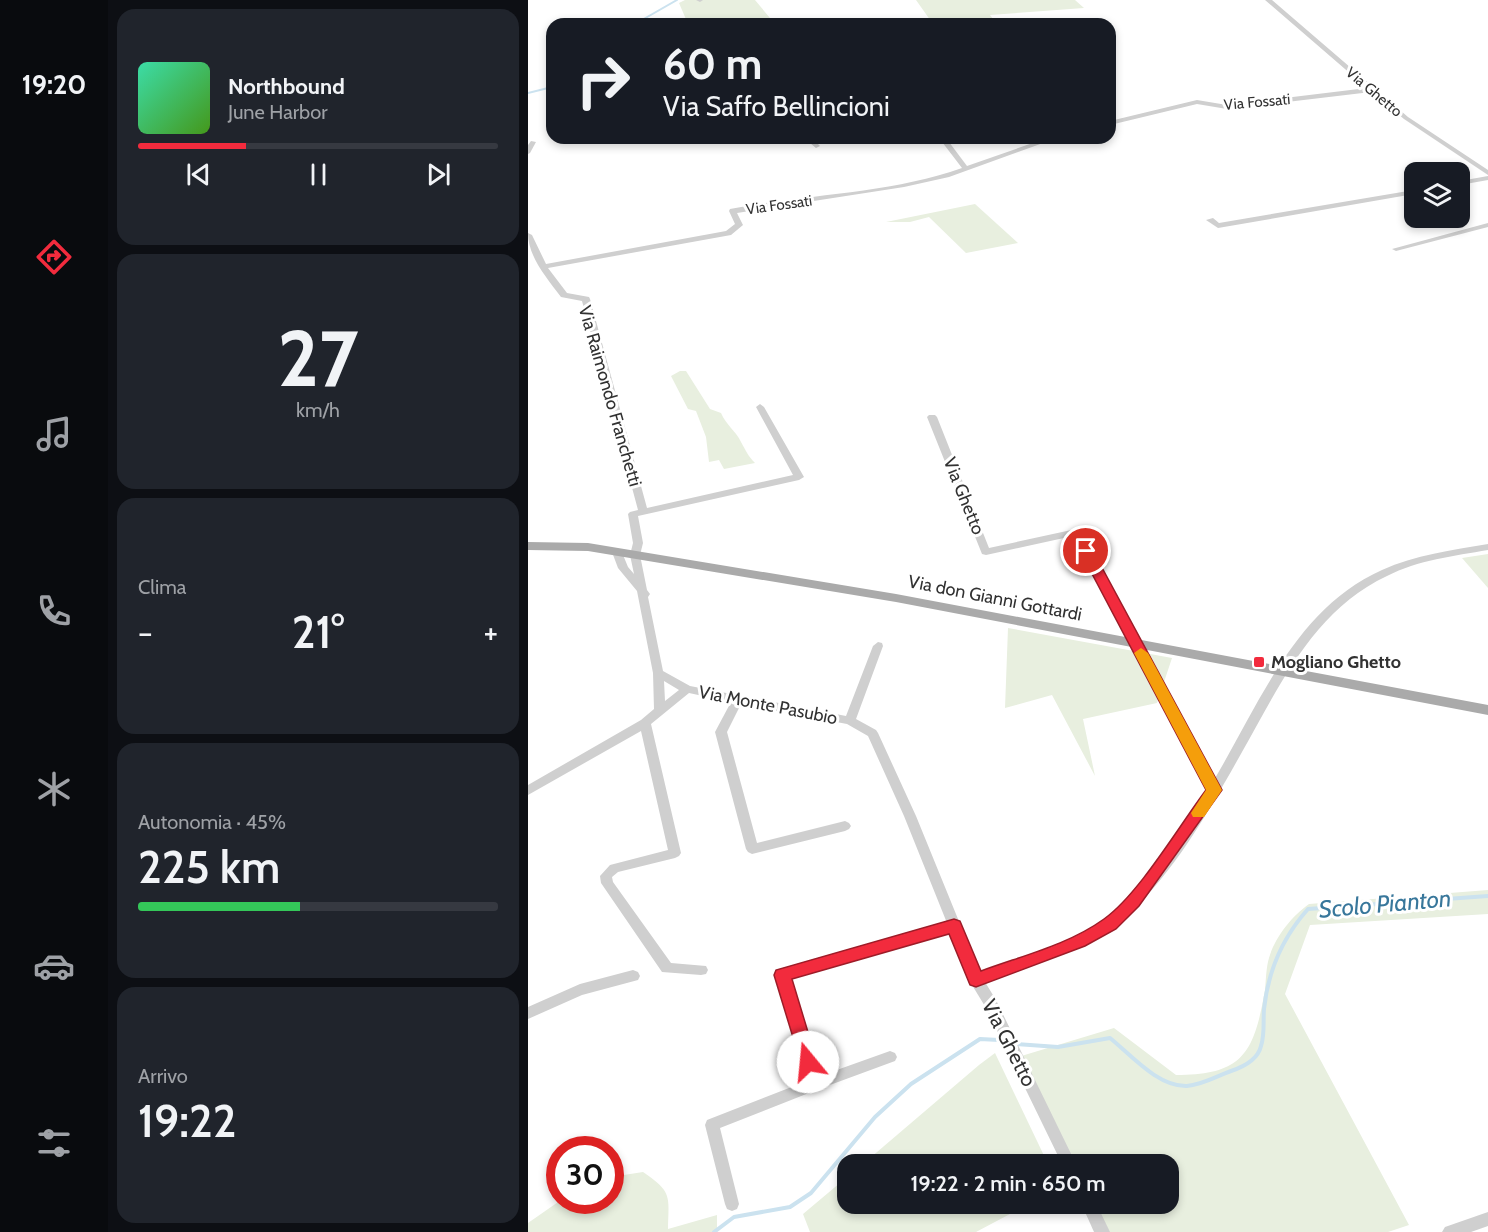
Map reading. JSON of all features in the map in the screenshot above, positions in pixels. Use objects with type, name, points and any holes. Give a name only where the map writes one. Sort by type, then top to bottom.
[{"type":"main road","name":"Via don Gianni Gottardi","points":[[528,546],[588,548],[617,552],[896,598],[1488,710]]},
{"type":"street","name":"Via Ghetto","points":[[1268,0],[1406,118],[1488,173]]},
{"type":"street","name":"Via Fossati","points":[[1116,122],[1197,102],[1227,107],[1371,90]]},
{"type":"street","points":[[528,152],[533,142]]},
{"type":"street","points":[[947,144],[966,169]]},
{"type":"street","name":"Via Fossati","points":[[543,267],[728,233],[739,225],[733,211],[894,187],[966,169],[1037,144]]},
{"type":"street","points":[[1470,181],[1488,178]]},
{"type":"street","points":[[1210,220],[1218,226],[1404,194]]},
{"type":"street","points":[[1396,249],[1488,225]]},
{"type":"street","points":[[528,235],[543,267]]},
{"type":"street","name":"Via Raimondo Franchetti","points":[[543,267],[564,295],[586,299],[643,511]]},
{"type":"street","name":"Via Raimondo Franchetti","points":[[635,555],[638,543],[633,514],[799,477],[760,407]]},
{"type":"street","name":"Via Ghetto","points":[[932,417],[986,552],[1076,532],[1214,790]]},
{"type":"street","name":"Via Ghetto","points":[[1064,1154],[991,1004],[976,980],[1079,941],[1110,924],[1134,902],[1214,790],[1299,642],[1332,606],[1371,579],[1418,560],[1488,547]]},
{"type":"street","points":[[617,552],[623,568],[645,594]]},
{"type":"street","points":[[635,555],[645,594],[658,673],[660,711]]},
{"type":"street","name":"Via Monte Pasubio","points":[[658,673],[687,689],[850,721],[878,646]]},
{"type":"street","name":"Via Monte Pasubio","points":[[528,791],[645,723],[687,689]]},
{"type":"street","points":[[738,698],[721,732],[752,849],[845,825]]},
{"type":"street","points":[[850,721],[872,733],[910,816],[976,980]]},
{"type":"street","points":[[645,723],[675,853],[614,868],[606,876],[607,883],[666,968],[701,970]]},
{"type":"street","points":[[815,1084],[783,975],[954,926]]},
{"type":"street","points":[[528,1013],[580,990],[633,976]]},
{"type":"street","points":[[732,1204],[712,1125],[890,1056]]},
{"type":"street","points":[[1093,1214],[1102,1232]]},
{"type":"street","points":[[1450,1232],[1488,1219]]},
{"type":"green space","points":[[685,0],[755,0],[770,18],[685,18],[679,3]]},
{"type":"green space","points":[[916,0],[1075,0],[1084,8],[990,15],[992,18],[929,18]]},
{"type":"green space","points":[[975,204],[1018,243],[966,253],[929,217],[910,222],[886,222]]},
{"type":"green space","points":[[680,371],[686,371],[710,409],[721,413],[755,463],[724,469],[719,460],[709,462],[706,437],[696,411],[688,409],[671,376]]},
{"type":"green space","points":[[1488,554],[1488,588],[1462,558]]},
{"type":"green space","points":[[1008,628],[1172,658],[1157,703],[1083,719],[1095,776],[1052,695],[1005,708]]},
{"type":"green space","points":[[1488,890],[1488,914],[1310,925],[1285,994],[1409,1225],[1388,1232],[1102,1232],[1093,1214],[1179,1214],[1179,1154],[1064,1154],[1018,1057],[1114,1028],[1176,1075],[1199,1074],[1231,1064],[1242,1056],[1256,1029],[1265,990],[1267,966],[1275,942],[1296,915],[1309,904]]},
{"type":"green space","points":[[995,1053],[1043,1154],[875,1154]]},
{"type":"green space","points":[[643,1172],[664,1190],[669,1209],[668,1229],[717,1215],[717,1232],[528,1232],[528,1223],[546,1210],[546,1214],[624,1214],[624,1175]]},
{"type":"green space","points":[[837,1185],[837,1214],[1010,1214],[976,1232],[810,1232],[803,1214]]},
{"type":"waterway","points":[[646,18],[677,0]]},
{"type":"waterway","points":[[528,93],[546,88]]},
{"type":"waterway","name":"Scolo Pianton","points":[[1016,1044],[1058,1047],[1110,1038],[1155,1076],[1176,1085],[1198,1084],[1240,1067],[1257,1055],[1262,1041],[1266,995],[1273,968],[1291,931],[1308,909],[1488,896]]},
{"type":"waterway","name":"Scolo Pianton","points":[[714,1232],[734,1217],[790,1207],[811,1193],[875,1117],[911,1084],[980,1039],[999,1040]]},
{"type":"slow traffic","points":[[1141,653],[1214,790],[1198,813]]},
{"type":"place","name":"Mogliano Ghetto","points":[[1259,662]]},
{"type":"route","points":[[808,1062],[783,975],[954,926],[976,980],[1079,941],[1110,924],[1134,902],[1170,855],[1214,790],[1086,551]]}]
